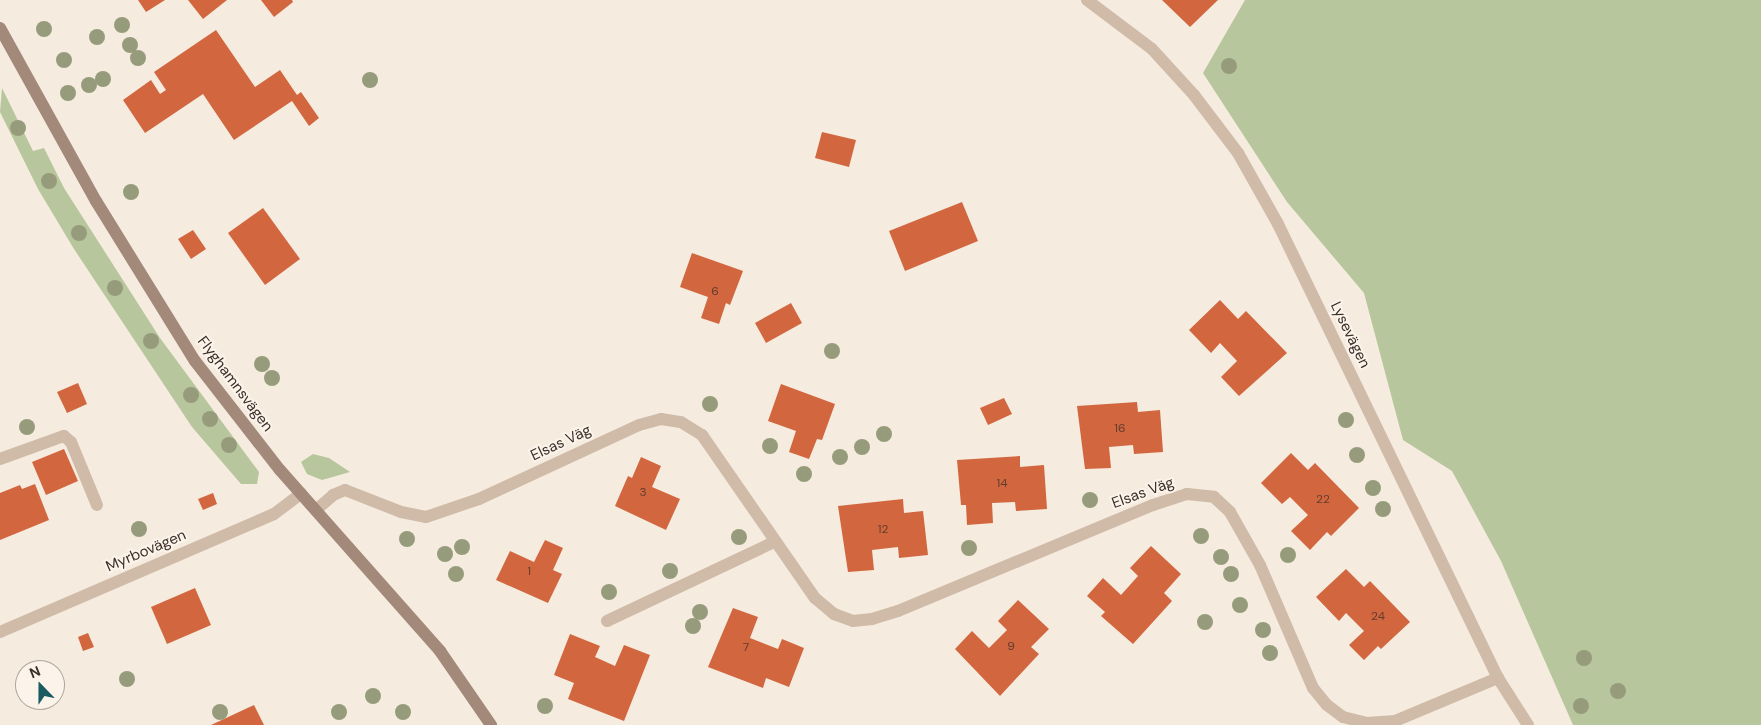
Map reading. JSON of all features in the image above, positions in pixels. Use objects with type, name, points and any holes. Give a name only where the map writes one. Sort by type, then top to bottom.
[{"type":"street","name":"Lysevägen","points":[[1087,0],[1152,50],[1194,95],[1238,154],[1278,224],[1498,678],[1528,725]]},
{"type":"street","name":"Flyghamnsvägen","points":[[0,28],[153,295],[196,361],[301,494],[440,650],[491,725]]},
{"type":"street","name":"Elsas Väg","points":[[316,510],[333,494],[345,490],[401,512],[426,517],[450,511],[640,424],[661,419],[681,422],[702,435],[774,542],[815,598],[834,614],[852,621],[872,619],[1153,505],[1187,494],[1214,497],[1230,512],[1260,565],[1313,688],[1327,705],[1343,717],[1367,723],[1395,721],[1498,678]]},
{"type":"street","points":[[0,459],[64,436],[71,442],[97,505]]},
{"type":"street","name":"Myrbovägen","points":[[0,632],[274,514],[301,494]]},
{"type":"street","points":[[607,621],[774,542]]},
{"type":"green space","points":[[1245,0],[1761,0],[1761,725],[1573,725],[1501,561],[1452,471],[1403,440],[1364,293],[1287,202],[1203,73]]},
{"type":"green space","points":[[2,88],[33,151],[44,148],[64,188],[160,338],[259,472],[257,484],[241,484],[192,427],[74,249],[38,189],[0,112]]},
{"type":"green space","points":[[313,454],[329,458],[350,472],[322,480],[307,474],[301,462]]},
{"type":"building","points":[[138,0],[165,0],[146,12]]},
{"type":"building","points":[[188,0],[227,0],[203,19]]},
{"type":"building","points":[[261,0],[292,0],[293,2],[274,17]]},
{"type":"building","points":[[1162,0],[1218,0],[1190,27]]},
{"type":"building","points":[[216,30],[255,87],[280,70],[297,95],[301,92],[319,118],[309,126],[292,101],[234,140],[203,94],[145,133],[123,100],[151,80],[160,94],[166,90],[154,72]]},
{"type":"building","points":[[822,132],[856,140],[849,167],[815,158]]},
{"type":"building","points":[[962,202],[978,241],[905,271],[889,231]]},
{"type":"building","points":[[263,208],[300,259],[265,285],[228,233]]},
{"type":"building","points":[[193,230],[206,249],[191,259],[178,239]]},
{"type":"building","points":[[692,253],[743,271],[730,305],[726,303],[719,324],[701,318],[708,297],[680,287]]},
{"type":"building","points":[[1220,300],[1238,319],[1246,311],[1287,353],[1239,396],[1221,377],[1237,361],[1220,343],[1211,353],[1189,330]]},
{"type":"building","points":[[791,303],[802,323],[766,343],[755,323]]},
{"type":"building","points":[[78,383],[87,404],[67,413],[57,392]]},
{"type":"building","points":[[781,384],[835,404],[822,440],[817,439],[809,459],[789,452],[796,431],[768,421]]},
{"type":"building","points":[[1004,398],[1012,414],[988,425],[980,408]]},
{"type":"building","points":[[1137,402],[1138,412],[1160,410],[1163,452],[1134,454],[1133,445],[1109,447],[1111,468],[1085,469],[1077,406]]},
{"type":"building","points":[[64,449],[78,481],[46,495],[32,462]]},
{"type":"building","points":[[1291,453],[1308,470],[1315,463],[1359,508],[1331,536],[1327,532],[1310,550],[1291,531],[1308,515],[1290,497],[1282,504],[1261,483]]},
{"type":"building","points":[[1020,456],[1020,467],[1044,465],[1047,509],[1016,511],[1015,502],[992,503],[993,523],[967,525],[966,505],[961,505],[957,460]]},
{"type":"building","points":[[641,457],[661,466],[652,487],[680,499],[666,530],[615,506],[628,476],[632,478]]},
{"type":"building","points":[[35,484],[49,520],[0,540],[0,493],[20,485],[22,489]]},
{"type":"building","points":[[213,493],[217,504],[203,510],[198,499]]},
{"type":"building","points":[[903,499],[904,513],[923,511],[928,555],[899,558],[898,547],[872,550],[874,570],[848,572],[838,506]]},
{"type":"building","points":[[545,540],[563,548],[553,570],[562,574],[548,603],[496,580],[510,551],[534,562]]},
{"type":"building","points":[[1151,546],[1181,574],[1164,593],[1172,601],[1133,644],[1101,616],[1105,612],[1087,596],[1103,578],[1121,595],[1138,576],[1130,568]]},
{"type":"building","points":[[1346,569],[1364,587],[1370,581],[1410,622],[1381,649],[1378,646],[1364,660],[1349,645],[1364,631],[1346,613],[1339,621],[1316,597]]},
{"type":"building","points":[[195,588],[211,625],[167,644],[151,607]]},
{"type":"building","points":[[1018,600],[1049,629],[1031,647],[1039,654],[1000,696],[955,649],[972,631],[989,648],[1007,630],[998,621]]},
{"type":"building","points":[[733,608],[758,617],[750,638],[778,649],[782,639],[804,648],[789,687],[766,678],[763,688],[708,667]]},
{"type":"building","points":[[88,633],[94,647],[83,651],[78,637]]},
{"type":"building","points":[[570,634],[600,646],[595,657],[615,666],[624,645],[650,655],[624,721],[568,699],[574,683],[554,675]]},
{"type":"building","points":[[254,705],[264,725],[211,725]]}]
